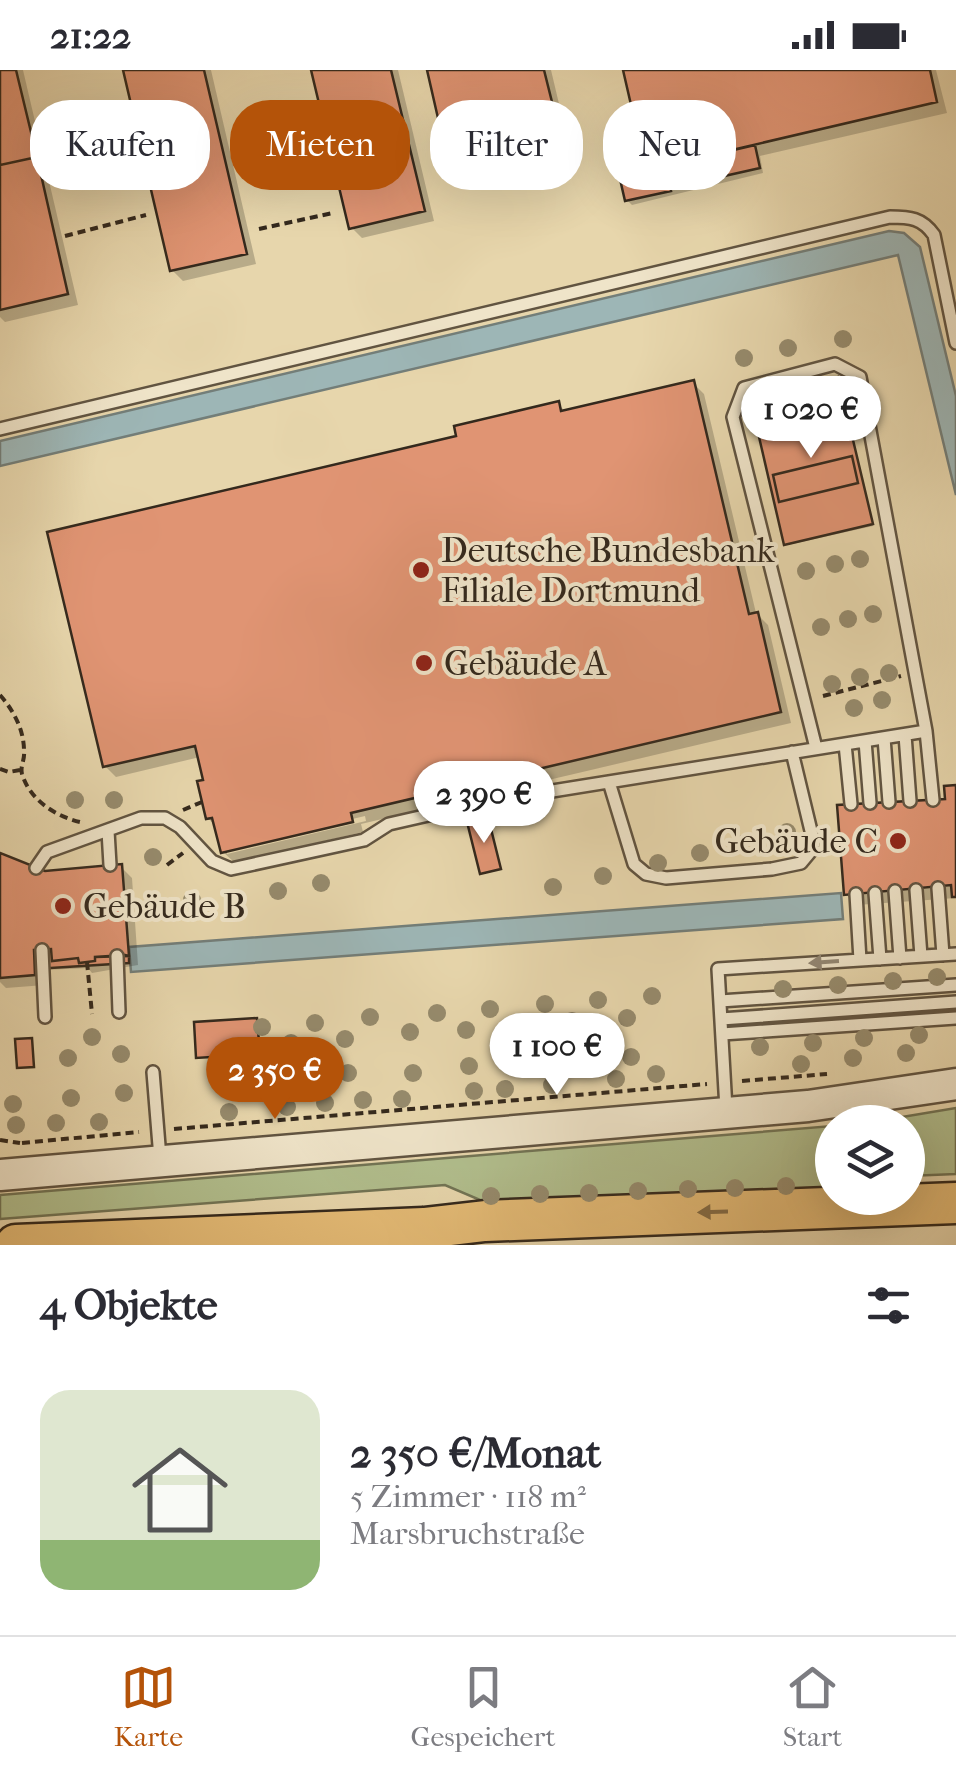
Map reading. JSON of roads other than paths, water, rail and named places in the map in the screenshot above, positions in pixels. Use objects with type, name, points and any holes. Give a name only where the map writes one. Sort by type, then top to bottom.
[{"type":"highway","points":[[16,1245],[956,1202]]},
{"type":"street","points":[[0,1174],[160,1162],[725,1098],[917,1092],[956,1084]]},
{"type":"lane","points":[[0,429],[890,218],[910,217],[926,223],[934,234],[956,343]]},
{"type":"lane","points":[[816,748],[733,417],[744,388],[836,364],[860,377],[926,731],[932,800]]},
{"type":"lane","points":[[36,868],[48,852],[141,818],[165,818],[180,826],[212,861],[231,870],[364,840],[389,824],[490,801],[926,731]]},
{"type":"lane","points":[[904,735],[910,801]]},
{"type":"lane","points":[[884,738],[889,802]]},
{"type":"lane","points":[[866,741],[870,803]]},
{"type":"lane","points":[[845,744],[851,804]]},
{"type":"lane","points":[[609,782],[634,864],[646,874],[666,878],[772,870],[800,863],[810,851],[812,834],[792,752]]},
{"type":"lane","points":[[108,831],[110,866]]},
{"type":"lane","points":[[725,1098],[718,969],[949,955],[938,888]]},
{"type":"lane","points":[[916,890],[920,956]]},
{"type":"lane","points":[[895,891],[900,958]]},
{"type":"lane","points":[[875,893],[880,959]]},
{"type":"lane","points":[[856,894],[860,960]]},
{"type":"lane","points":[[42,950],[45,1017]]},
{"type":"lane","points":[[117,956],[119,1012]]},
{"type":"lane","points":[[720,1002],[956,985]]},
{"type":"lane","points":[[721,1019],[956,1002]]},
{"type":"lane","points":[[722,1034],[956,1018]]},
{"type":"lane","points":[[153,1072],[160,1162]]},
{"type":"water","points":[[889,231],[904,233],[920,247],[956,396],[956,495],[898,255],[0,466],[0,441]]},
{"type":"water","points":[[841,893],[843,919],[131,972],[129,947]]},
{"type":"place","name":"Deutsche Bundesbank Filiale Dortmund","points":[[421,570]]},
{"type":"place","name":"Gebäude A","points":[[424,663]]},
{"type":"place","name":"Gebäude C","points":[[898,841]]},
{"type":"place","name":"Gebäude B","points":[[63,906]]}]
